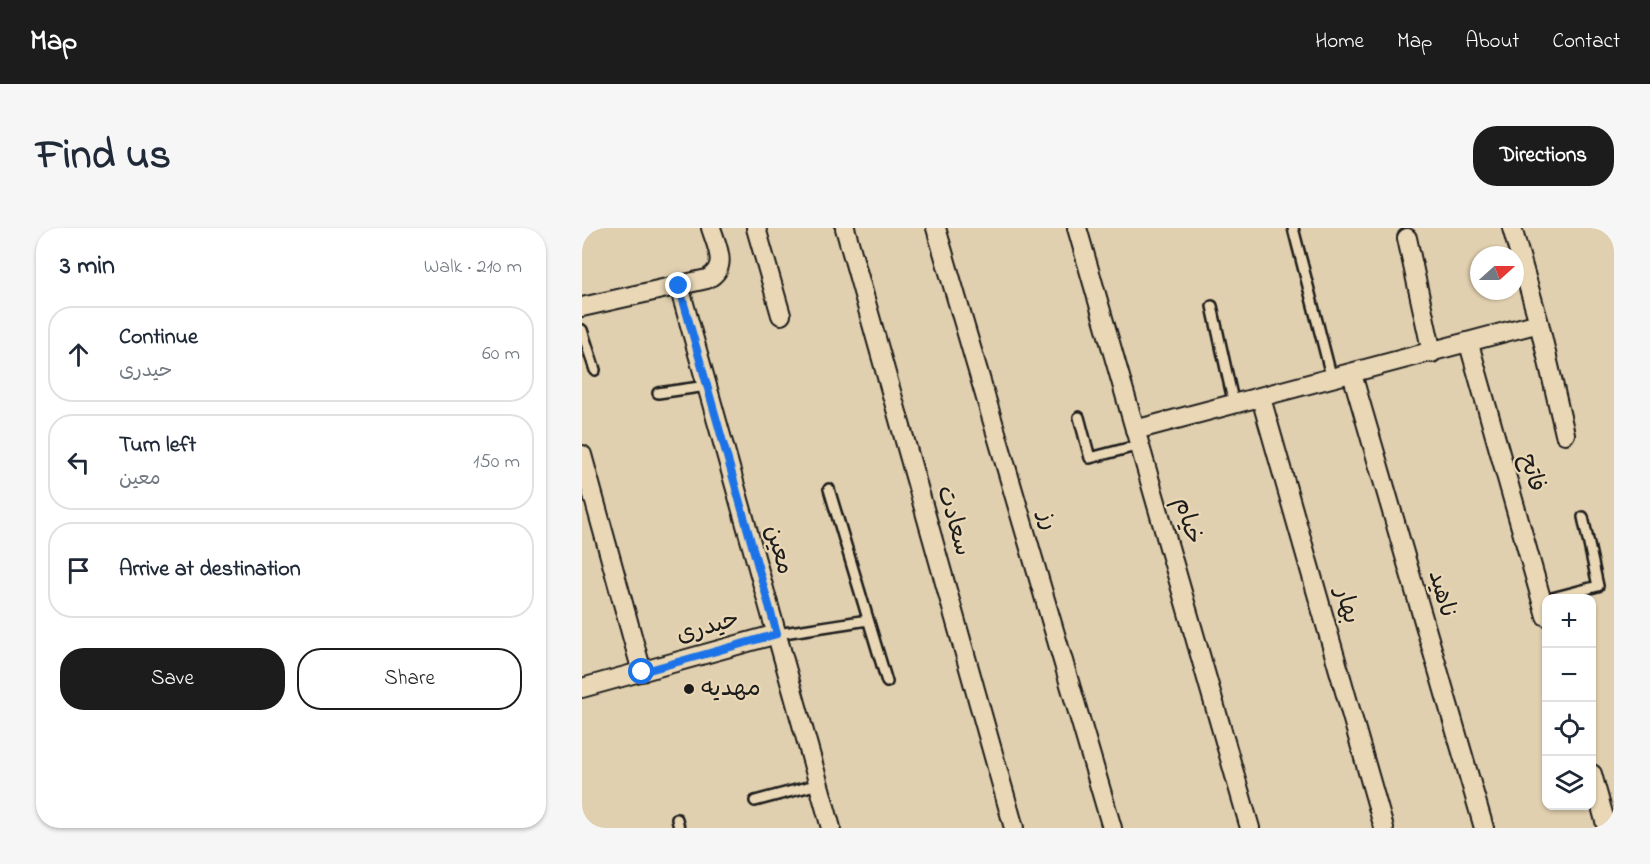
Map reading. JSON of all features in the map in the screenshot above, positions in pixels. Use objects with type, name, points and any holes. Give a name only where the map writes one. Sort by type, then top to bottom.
[{"type":"street","points":[[582,307],[679,286],[716,275],[721,267],[711,228]]},
{"type":"street","points":[[756,228],[781,315]]},
{"type":"street","name":"سعادت","points":[[845,228],[1014,828]]},
{"type":"street","name":"رز","points":[[936,228],[1112,828]]},
{"type":"street","name":"خیام","points":[[1077,228],[1250,828]]},
{"type":"street","points":[[1512,228],[1539,323],[1565,434]]},
{"type":"street","points":[[1407,238],[1432,353]]},
{"type":"street","name":"معین","points":[[679,286],[831,828]]},
{"type":"street","points":[[1138,438],[1234,405],[1469,344],[1539,323]]},
{"type":"street","name":"فاتح","points":[[1469,344],[1544,594]]},
{"type":"street","name":"ناهید","points":[[1352,374],[1484,828]]},
{"type":"street","name":"بهار","points":[[1261,398],[1384,828]]},
{"type":"street","points":[[582,454],[642,672]]},
{"type":"street","name":"حیدری","points":[[582,688],[777,634]]},
{"type":"street","points":[[1596,788],[1607,828]]},
{"type":"lane","points":[[1293,228],[1332,379]]},
{"type":"lane","points":[[1212,306],[1234,405]]},
{"type":"lane","points":[[582,330],[595,370]]},
{"type":"lane","points":[[658,393],[707,386]]},
{"type":"lane","points":[[1079,417],[1090,458],[1138,438]]},
{"type":"lane","points":[[829,489],[887,682]]},
{"type":"lane","points":[[1575,594],[1598,586],[1583,517]]},
{"type":"lane","points":[[777,634],[868,620]]},
{"type":"lane","points":[[755,801],[819,784]]},
{"type":"place","name":"مهدیه","points":[[689,689]]},
{"type":"route","points":[[642,672],[777,634],[679,286]]}]
